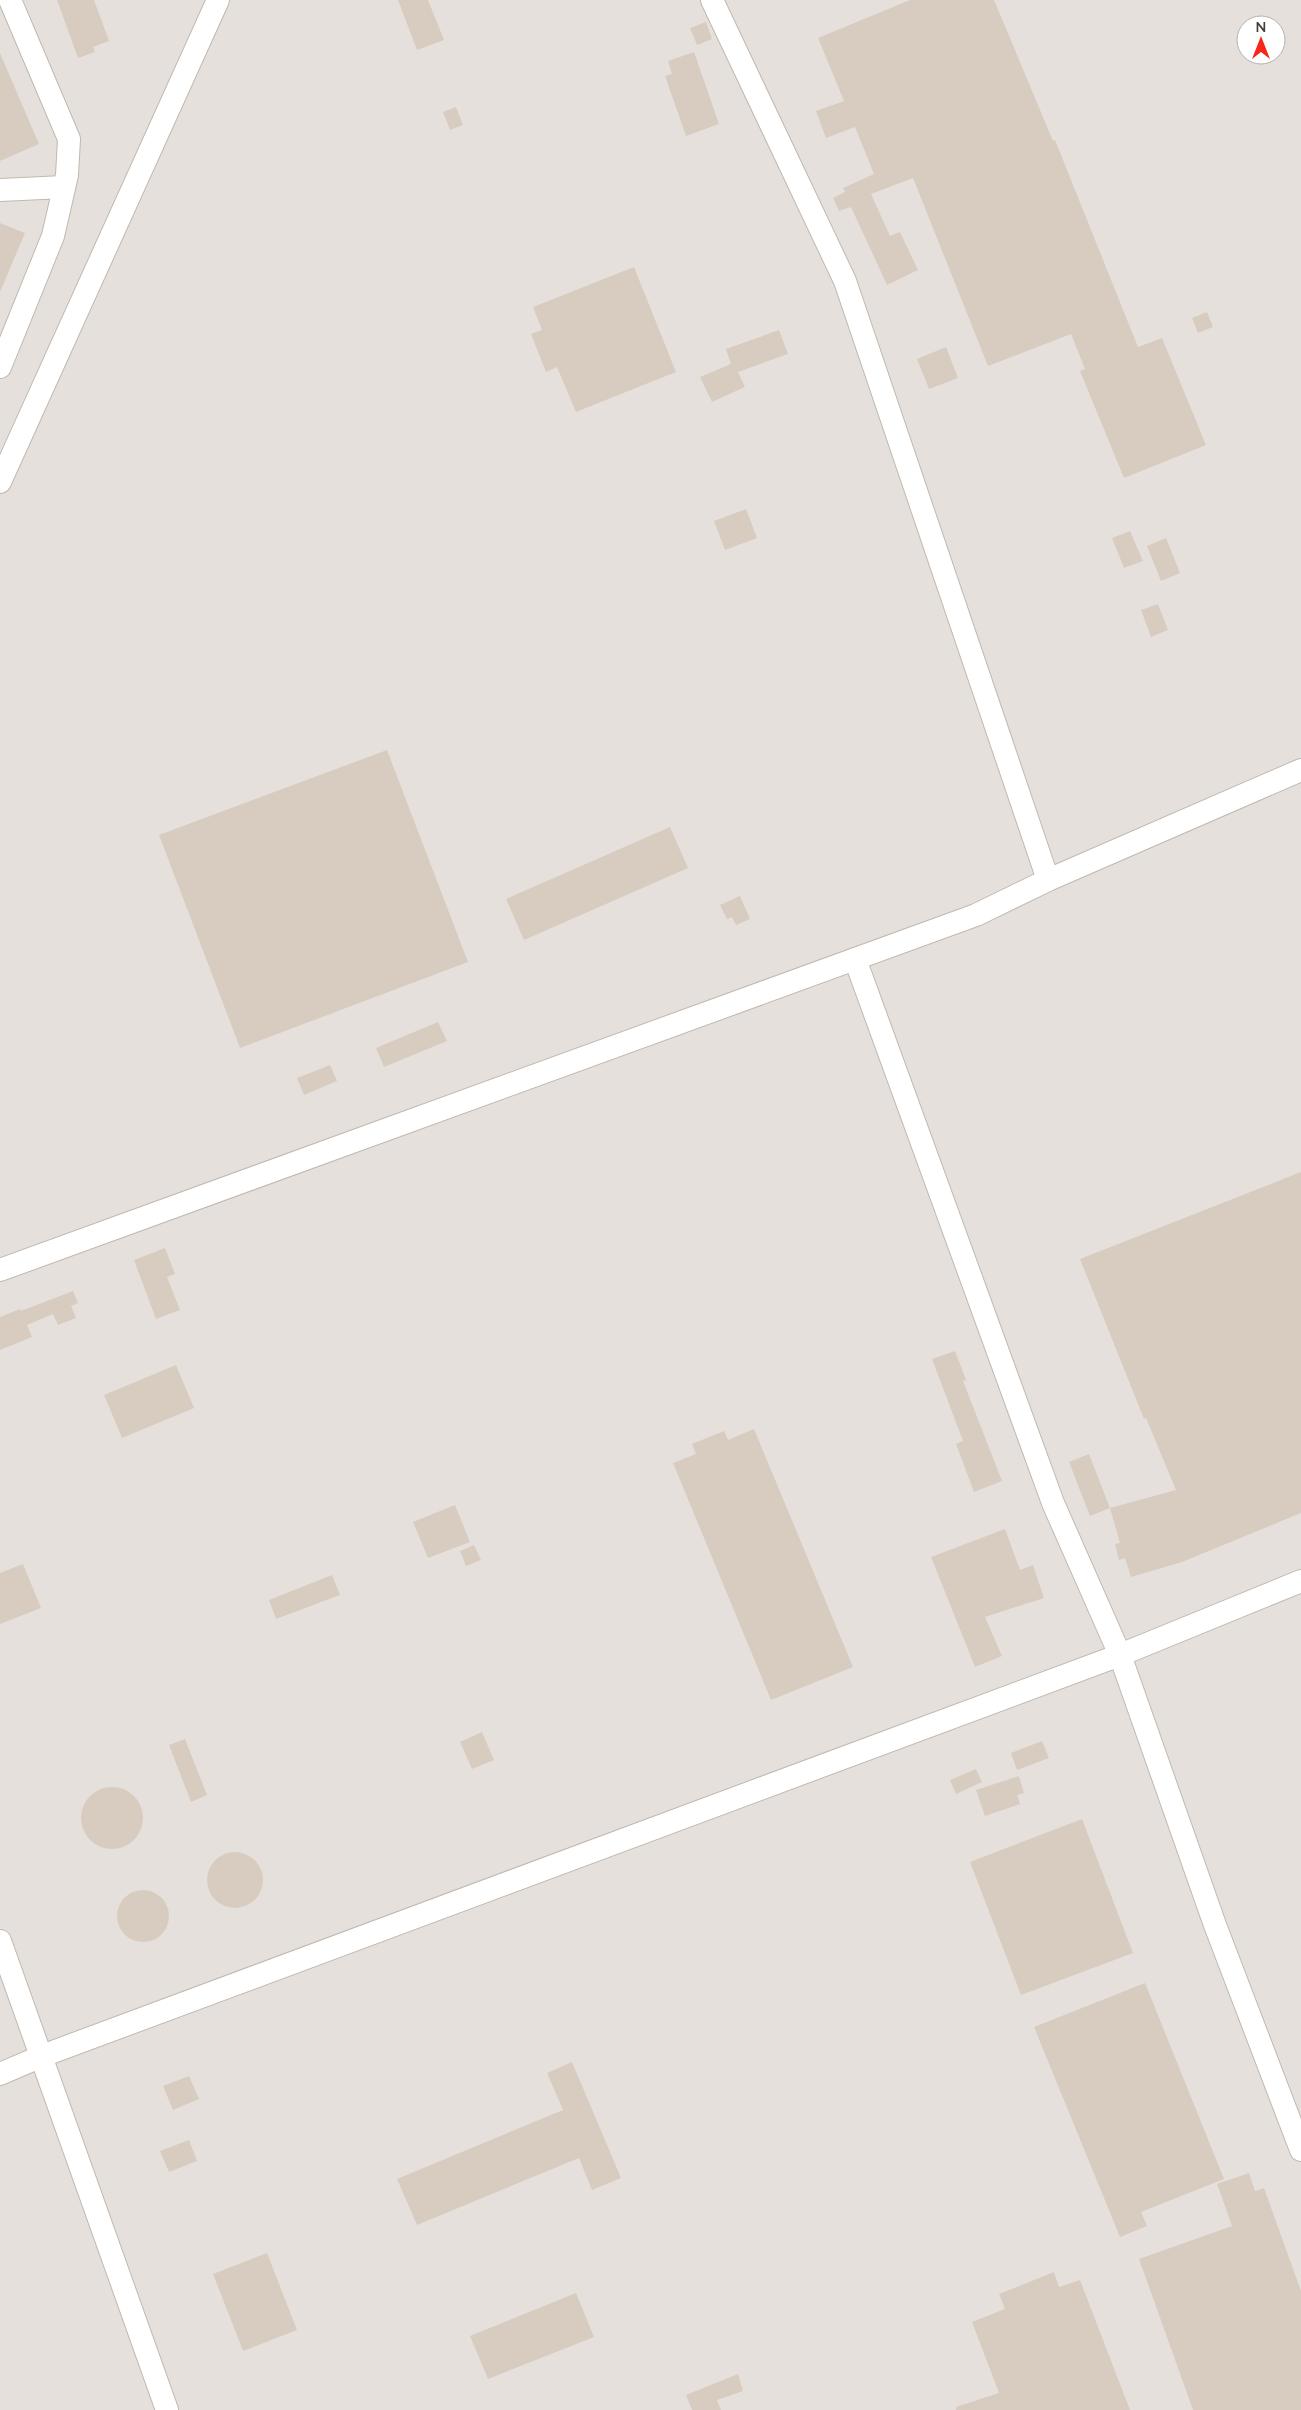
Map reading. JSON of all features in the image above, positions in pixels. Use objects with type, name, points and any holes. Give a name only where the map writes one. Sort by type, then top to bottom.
[{"type":"lane","points":[[0,368],[53,236],[67,175],[69,139],[10,0]]},
{"type":"lane","points":[[0,482],[218,0]]},
{"type":"lane","points":[[712,0],[845,281],[1048,880]]},
{"type":"lane","points":[[0,190],[64,187]]},
{"type":"lane","points":[[0,1270],[976,916],[1048,880],[1301,770]]},
{"type":"lane","points":[[855,959],[903,1097],[1053,1503],[1120,1655],[1215,1926],[1301,2150]]},
{"type":"lane","points":[[0,2074],[42,2056],[1120,1655],[1301,1581]]},
{"type":"lane","points":[[0,1941],[167,2410]]},
{"type":"shaded area","points":[[0,0],[1301,0],[1301,2410],[0,2410]]},
{"type":"building","points":[[57,0],[94,0],[109,41],[93,47],[95,52],[78,58]]},
{"type":"building","points":[[398,0],[428,0],[444,40],[417,50]]},
{"type":"building","points":[[910,0],[994,0],[1053,141],[1055,140],[1138,347],[1162,338],[1206,445],[1124,478],[1080,371],[1085,369],[1071,334],[988,366],[913,178],[871,194],[890,236],[900,232],[918,270],[887,285],[851,207],[839,211],[833,198],[845,192],[843,188],[874,174],[855,127],[826,138],[816,111],[844,101],[818,38]]},
{"type":"building","points":[[706,22],[712,39],[697,45],[690,28]]},
{"type":"building","points":[[694,52],[719,124],[686,136],[665,76],[672,74],[668,61]]},
{"type":"building","points":[[0,53],[39,144],[0,161]]},
{"type":"building","points":[[456,107],[463,125],[450,130],[443,112]]},
{"type":"building","points":[[0,223],[25,233],[0,292]]},
{"type":"building","points":[[634,267],[676,372],[576,412],[557,367],[546,372],[531,334],[542,330],[533,307]]},
{"type":"building","points":[[1207,312],[1213,327],[1198,333],[1192,318]]},
{"type":"building","points":[[779,330],[788,354],[738,372],[745,387],[712,402],[700,377],[731,364],[726,349]]},
{"type":"building","points":[[946,347],[958,378],[929,389],[917,359]]},
{"type":"building","points":[[746,509],[757,538],[725,550],[714,521]]},
{"type":"building","points":[[1130,531],[1143,561],[1124,568],[1112,538]]},
{"type":"building","points":[[1166,538],[1180,573],[1161,581],[1147,546]]},
{"type":"building","points":[[1158,604],[1168,630],[1151,637],[1141,610]]},
{"type":"building","points":[[387,750],[468,962],[240,1048],[159,835]]},
{"type":"building","points":[[670,827],[688,868],[524,940],[506,899]]},
{"type":"building","points":[[740,896],[750,919],[736,925],[732,917],[727,919],[720,905]]},
{"type":"building","points":[[438,1022],[447,1041],[384,1067],[376,1048]]},
{"type":"building","points":[[330,1065],[337,1081],[304,1095],[297,1078]]},
{"type":"building","points":[[1301,1172],[1301,1513],[1182,1562],[1131,1577],[1125,1558],[1119,1560],[1115,1544],[1120,1543],[1110,1508],[1176,1490],[1146,1418],[1144,1419],[1080,1259]]},
{"type":"building","points":[[165,1248],[175,1274],[167,1277],[180,1310],[156,1319],[134,1260]]},
{"type":"building","points":[[73,1291],[78,1303],[71,1306],[76,1318],[58,1325],[53,1314],[27,1325],[32,1337],[0,1350],[0,1317]]},
{"type":"building","points":[[955,1351],[966,1380],[963,1381],[1002,1481],[974,1492],[956,1444],[963,1441],[932,1359]]},
{"type":"building","points":[[176,1365],[194,1408],[122,1438],[104,1395]]},
{"type":"building","points":[[754,1429],[853,1667],[771,1700],[673,1463],[696,1454],[692,1444],[724,1431],[728,1440]]},
{"type":"building","points":[[1089,1454],[1110,1508],[1090,1516],[1069,1462]]},
{"type":"building","points":[[455,1505],[470,1542],[428,1558],[413,1522]]},
{"type":"building","points":[[1005,1529],[1020,1570],[1033,1565],[1044,1598],[985,1617],[1002,1656],[975,1667],[931,1557]]},
{"type":"building","points":[[474,1545],[481,1560],[466,1566],[460,1551]]},
{"type":"building","points":[[23,1564],[41,1608],[0,1624],[0,1573]]},
{"type":"building","points":[[332,1575],[340,1595],[276,1619],[269,1600]]},
{"type":"building","points":[[482,1732],[494,1760],[472,1769],[460,1742]]},
{"type":"building","points":[[185,1739],[207,1795],[191,1802],[169,1745]]},
{"type":"building","points":[[1042,1741],[1049,1758],[1017,1770],[1011,1753]]},
{"type":"building","points":[[976,1769],[982,1782],[956,1794],[950,1780]]},
{"type":"building","points":[[1019,1776],[1024,1793],[1017,1795],[1020,1804],[985,1816],[976,1790]]},
{"type":"building","points":[[112,1787],[129,1792],[134,1796],[138,1801],[143,1818],[138,1835],[134,1840],[129,1844],[112,1849],[95,1844],[90,1840],[86,1835],[81,1818],[86,1801],[90,1796],[95,1792]]},
{"type":"building","points":[[1082,1819],[1133,1953],[1021,1995],[970,1862]]},
{"type":"building","points":[[235,1852],[246,1854],[255,1860],[261,1869],[263,1880],[261,1891],[255,1900],[246,1906],[235,1908],[224,1906],[215,1900],[209,1891],[207,1880],[209,1869],[215,1860],[224,1854]]},
{"type":"building","points":[[138,1890],[148,1890],[162,1897],[169,1911],[169,1921],[162,1935],[148,1942],[138,1942],[128,1938],[121,1931],[117,1921],[117,1911],[121,1901],[128,1894]]},
{"type":"building","points":[[1145,1983],[1224,2179],[1141,2212],[1147,2226],[1120,2237],[1034,2027]]},
{"type":"building","points":[[572,2062],[621,2178],[592,2190],[579,2158],[417,2225],[397,2179],[563,2110],[547,2073]]},
{"type":"building","points":[[189,2076],[199,2099],[173,2110],[163,2086]]},
{"type":"building","points":[[189,2140],[197,2161],[169,2172],[160,2151]]},
{"type":"building","points":[[1249,2173],[1255,2191],[1264,2188],[1301,2291],[1301,2410],[1193,2410],[1139,2259],[1232,2226],[1217,2184]]},
{"type":"building","points":[[267,2253],[297,2330],[243,2351],[213,2274]]},
{"type":"building","points":[[1054,2272],[1059,2287],[1080,2280],[1130,2410],[956,2410],[956,2407],[999,2393],[972,2322],[1005,2309],[999,2294]]},
{"type":"building","points":[[576,2293],[594,2337],[488,2379],[470,2336]]},
{"type":"building","points":[[738,2374],[743,2391],[717,2400],[721,2410],[692,2410],[686,2395]]}]
